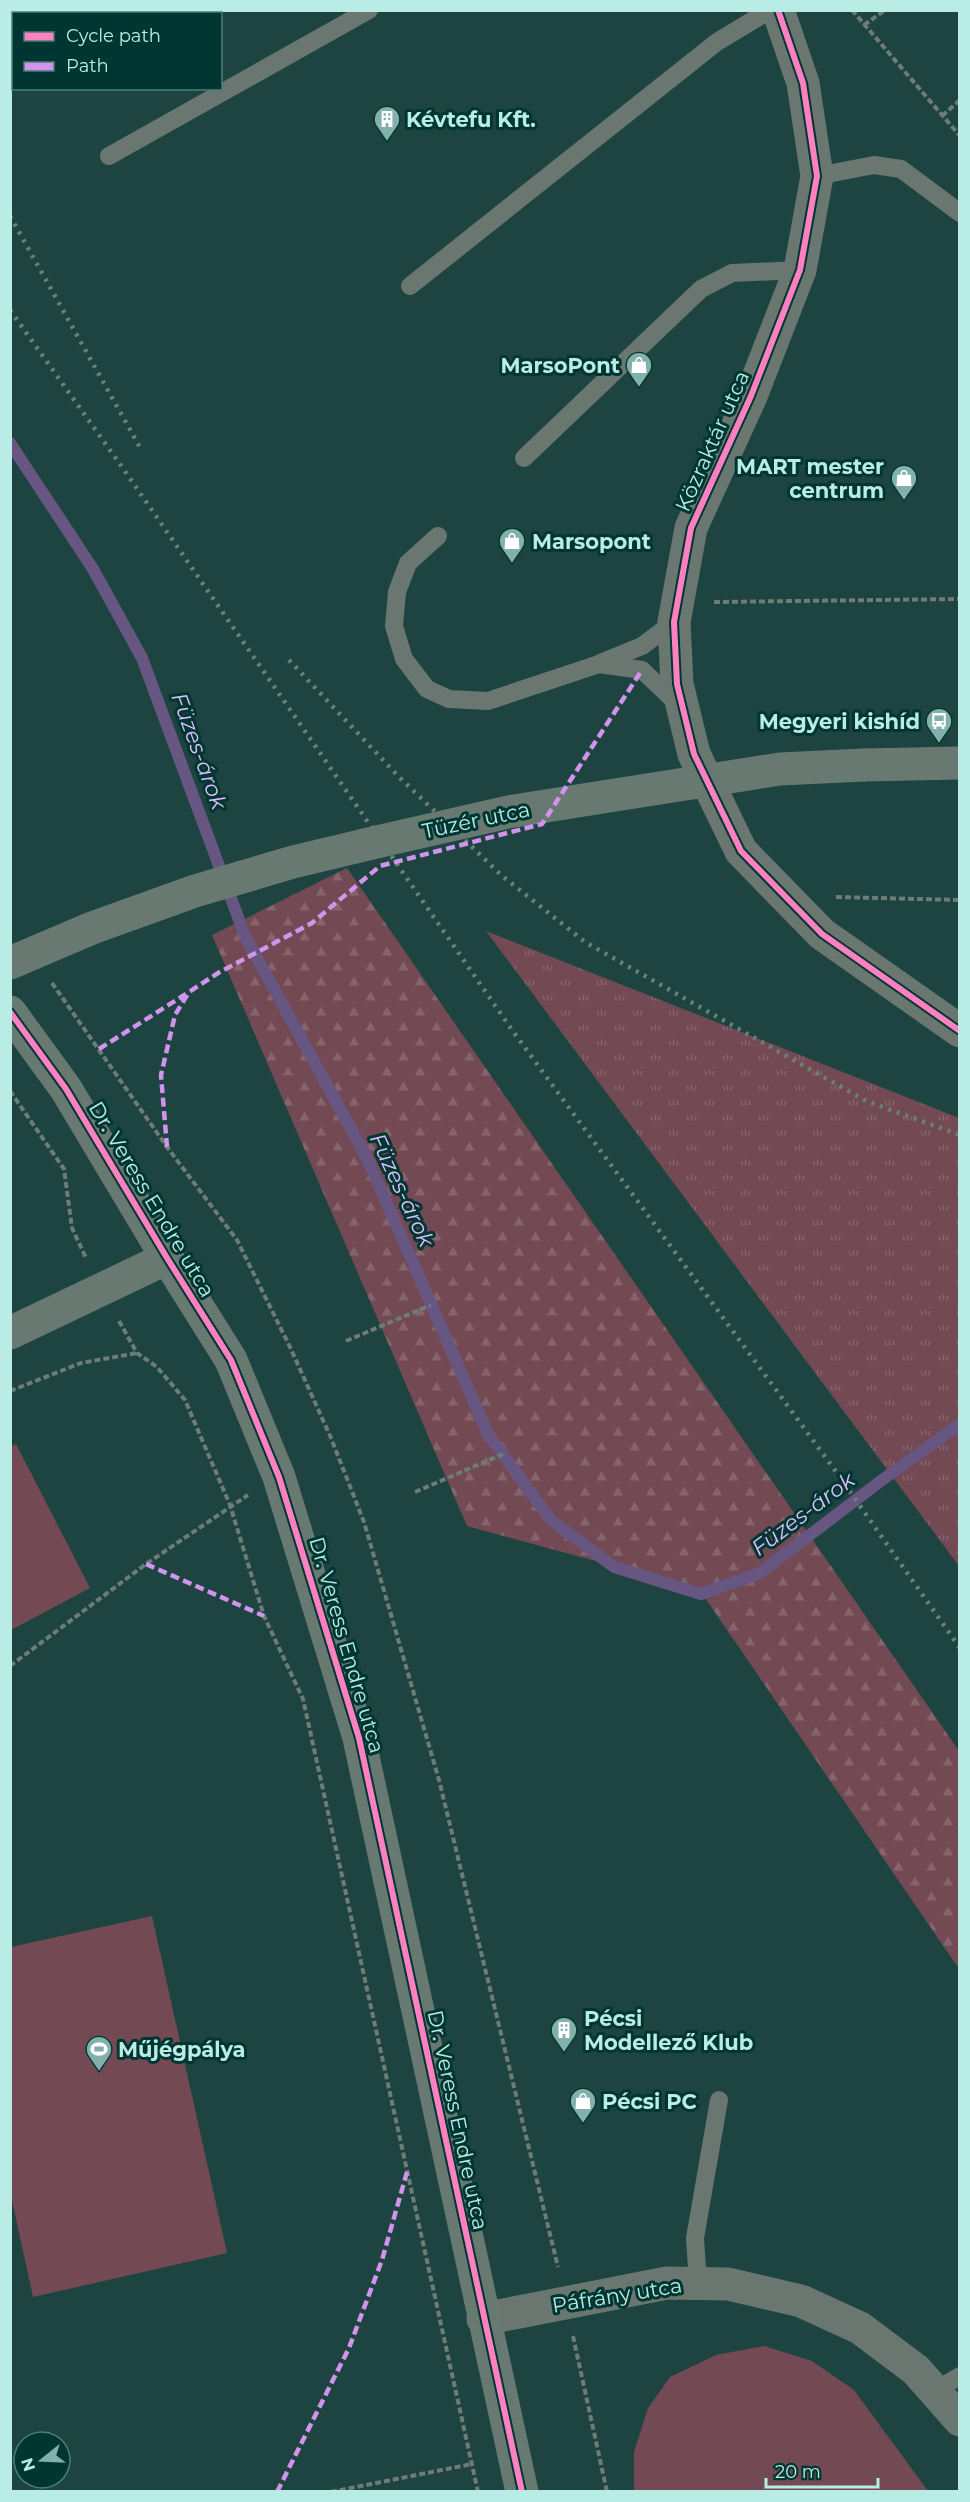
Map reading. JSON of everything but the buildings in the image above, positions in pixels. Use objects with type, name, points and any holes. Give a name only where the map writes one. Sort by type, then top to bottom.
[{"type":"street","name":"Közraktár utca","points":[[778,10],[803,83],[817,176],[800,270],[751,396],[691,528],[676,612],[677,684],[694,754],[741,851],[822,934],[960,1031]]},
{"type":"street","name":"Tüzér utca","points":[[10,963],[92,928],[195,891],[293,862],[508,812],[780,769],[960,763]]},
{"type":"street","name":"Dr. Veress Endre utca","points":[[10,1012],[66,1089],[166,1258],[231,1360],[279,1477],[360,1738],[522,2492]]},
{"type":"street","points":[[10,1333],[166,1258]]},
{"type":"street","name":"Páfrány utca","points":[[483,2319],[666,2283],[728,2284],[801,2301],[860,2328],[916,2370],[947,2384],[960,2421]]},
{"type":"lane","points":[[109,156],[369,10]]},
{"type":"lane","points":[[410,286],[717,42],[770,10]]},
{"type":"lane","points":[[817,176],[874,165],[901,169],[960,213]]},
{"type":"lane","points":[[524,458],[701,289],[732,273],[800,270]]},
{"type":"lane","points":[[438,536],[408,563],[397,592],[394,626],[404,659],[427,689],[449,699],[488,701],[599,664],[642,646],[676,612]]},
{"type":"lane","points":[[599,664],[642,670],[682,708]]},
{"type":"lane","points":[[698,2284],[695,2238],[718,2100]]},
{"type":"path","points":[[852,10],[960,136]]},
{"type":"path","points":[[864,25],[885,10]]},
{"type":"path","points":[[942,116],[960,100]]},
{"type":"path","points":[[676,612],[960,599]]},
{"type":"path","points":[[830,896],[960,900]]},
{"type":"path","points":[[10,1091],[64,1169],[72,1228],[101,1290],[137,1353],[157,1367],[185,1400],[230,1505],[264,1616],[303,1699],[478,2492]]},
{"type":"path","points":[[346,1341],[431,1305]]},
{"type":"path","points":[[10,1391],[81,1363],[137,1353]]},
{"type":"path","points":[[416,1492],[503,1454]]},
{"type":"path","points":[[10,1666],[146,1564],[230,1505],[279,1477]]},
{"type":"path","points":[[331,2492],[472,2464]]},
{"type":"green space","points":[[347,868],[959,1751],[959,1969],[699,1589],[467,1526],[212,935]]},
{"type":"green space","points":[[486,931],[959,1118],[959,1566]]},
{"type":"green space","points":[[16,1444],[90,1588],[11,1630],[10,1447]]},
{"type":"green space","name":"Műjégpálya","points":[[152,1916],[227,2253],[33,2297],[11,2196],[11,1947]]},
{"type":"green space","points":[[764,2346],[812,2361],[854,2390],[928,2491],[634,2491],[634,2452],[648,2408],[670,2377],[716,2355]]},
{"type":"waterway","name":"Füzes-árok","points":[[10,443],[93,569],[142,658],[245,936],[367,1158],[488,1434],[551,1520],[614,1567],[701,1594],[760,1573],[960,1424]]},
{"type":"railway","points":[[10,216],[142,451]]},
{"type":"railway","points":[[10,310],[122,467],[512,1030],[834,1469],[960,1648]]},
{"type":"railway","points":[[289,660],[398,776],[501,875],[585,942],[866,1101],[960,1135]]},
{"type":"marked path","points":[[167,1147],[161,1075],[175,1015],[189,992],[218,973],[312,923],[380,866],[542,824],[642,670]]},
{"type":"marked path","points":[[99,1049],[186,994]]},
{"type":"marked path","points":[[146,1564],[264,1616]]},
{"type":"marked path","points":[[277,2492],[349,2348],[382,2260],[407,2172]]},
{"type":"cycle path","points":[[778,10],[803,83],[817,176],[800,270],[751,396],[691,528],[674,622],[677,684],[694,754],[741,851],[822,934],[960,1031]]},
{"type":"cycle path","points":[[10,1012],[66,1089],[231,1360],[279,1477],[359,1738],[522,2492]]},
{"type":"place","name":"Kévtefu Kft.","points":[[387,142]]},
{"type":"place","name":"MarsoPont","points":[[639,388]]},
{"type":"place","name":"MART mester centrum","points":[[904,501]]},
{"type":"place","name":"Marsopont","points":[[512,564]]},
{"type":"place","name":"Megyeri kishíd","points":[[939,744]]},
{"type":"place","name":"Pécsi Modellező Klub","points":[[564,2053]]},
{"type":"place","name":"Műjégpálya","points":[[99,2072]]},
{"type":"place","name":"Pécsi PC","points":[[583,2124]]}]
